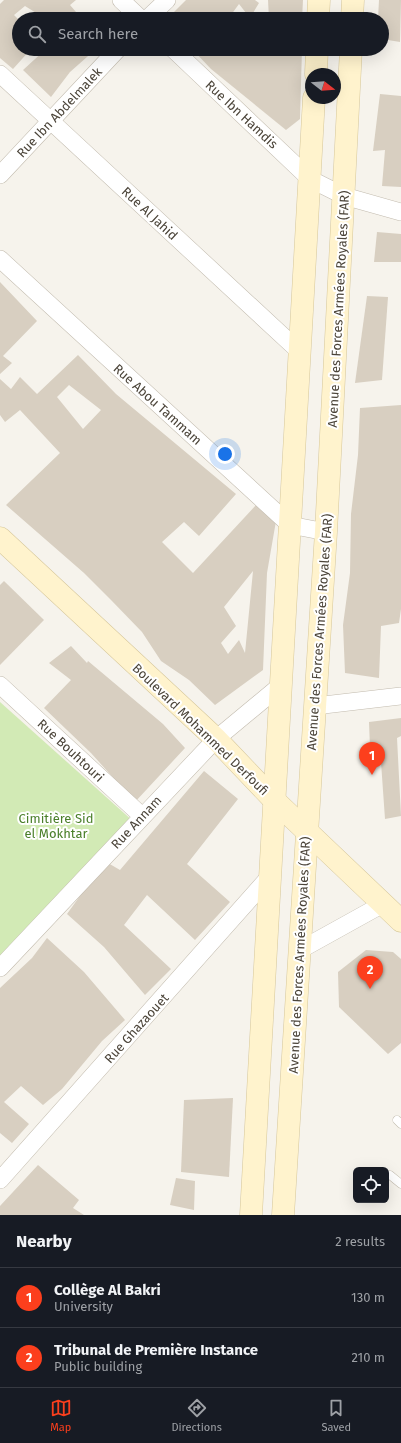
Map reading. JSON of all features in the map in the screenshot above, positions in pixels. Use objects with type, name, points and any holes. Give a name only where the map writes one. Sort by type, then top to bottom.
[{"type":"main road","points":[[318,12],[319,0]]},
{"type":"main road","points":[[352,12],[353,0]]},
{"type":"main road","points":[[316,68],[317,56]]},
{"type":"main road","name":"Avenue des Forces Armées Royales (FAR)","points":[[283,1215],[326,532],[351,56]]},
{"type":"main road","points":[[251,1215],[272,875],[281,685],[314,104]]},
{"type":"main road","name":"Boulevard Mohammed Derfoufi","points":[[0,538],[216,739],[275,801],[401,921]]},
{"type":"street","points":[[121,0],[134,12]]},
{"type":"street","points":[[154,12],[167,0]]},
{"type":"street","name":"Rue Ibn Abdelmalek","points":[[0,175],[111,56]]},
{"type":"street","name":"Rue Ibn Hamdis","points":[[180,56],[310,179],[344,196],[401,212]]},
{"type":"street","name":"Rue Al Jahid","points":[[0,74],[300,352]]},
{"type":"street","name":"Rue Abou Tammam","points":[[0,259],[290,525]]},
{"type":"street","points":[[290,525],[326,532]]},
{"type":"street","name":"Rue Bouhtouri","points":[[0,685],[142,816]]},
{"type":"street","name":"Rue Annam","points":[[0,968],[216,739],[281,685]]},
{"type":"street","points":[[315,706],[401,696]]},
{"type":"street","name":"Rue Ghazaouet","points":[[0,1180],[272,875]]},
{"type":"street","points":[[300,950],[383,904]]},
{"type":"lane","points":[[390,1175],[401,1184]]},
{"type":"green space","name":"Cimitière Sid el Mokhtar","points":[[0,702],[134,822],[0,969]]},
{"type":"building","points":[[4,0],[76,0],[70,5],[76,12],[35,12],[25,6],[18,12],[12,12],[12,56],[25,56],[13,69],[0,58],[0,4]]},
{"type":"building","points":[[186,0],[255,0],[259,3],[254,12],[245,12],[239,4],[233,12],[174,12]]},
{"type":"building","points":[[268,0],[303,0],[302,12],[269,12]]},
{"type":"building","points":[[379,0],[401,0],[400,42],[389,40],[389,12],[378,12]]},
{"type":"building","points":[[38,56],[88,56],[70,72],[51,97],[23,70]]},
{"type":"building","points":[[199,56],[302,56],[300,119],[286,130],[211,69]]},
{"type":"building","points":[[380,94],[401,96],[401,187],[382,186],[385,150],[373,151]]},
{"type":"building","points":[[377,232],[401,234],[401,262],[374,262]]},
{"type":"building","points":[[0,282],[37,321],[3,356],[12,363],[0,374]]},
{"type":"building","points":[[367,296],[388,297],[382,380],[355,383]]},
{"type":"building","points":[[78,355],[116,394],[236,494],[199,536],[184,522],[162,542],[193,573],[257,504],[276,521],[267,573],[263,670],[215,705],[189,680],[161,661],[142,632],[111,600],[84,573],[6,505],[60,453],[20,410],[5,422],[0,415],[0,379],[11,389],[20,377],[37,394]],"holes":[[[69,385],[101,410],[83,429],[57,397]],[[253,571],[245,653],[239,640],[228,654],[221,643],[236,626],[224,607]]]},
{"type":"building","points":[[401,405],[401,609],[399,623],[381,626],[379,678],[345,673],[343,625],[350,573],[351,514],[358,455],[360,408]]},
{"type":"building","points":[[4,581],[44,620],[0,665],[0,585]]},
{"type":"building","points":[[71,646],[87,663],[88,661],[163,724],[185,748],[135,802],[91,753],[44,708],[71,680],[49,663]]},
{"type":"building","points":[[401,718],[401,736],[397,738],[401,816],[385,819],[380,748],[370,748],[369,722]]},
{"type":"building","points":[[204,771],[238,799],[187,864],[230,902],[195,940],[147,895],[124,925],[171,969],[145,995],[104,947],[67,914],[85,889],[108,863],[120,870]]},
{"type":"building","points":[[47,938],[84,972],[125,1020],[102,1041],[62,1089],[43,1105],[21,1086],[4,1102],[29,1124],[12,1143],[0,1133],[0,988],[32,958]]},
{"type":"building","points":[[366,950],[393,952],[401,959],[401,1043],[388,1054],[339,1007],[338,972]]},
{"type":"building","points":[[233,1098],[229,1177],[181,1172],[184,1100]]},
{"type":"building","points":[[38,1165],[79,1200],[73,1208],[84,1215],[0,1215],[0,1206]]},
{"type":"building","points":[[176,1178],[195,1181],[194,1210],[170,1205]]},
{"type":"place","name":"Collège Al Bakri","points":[[372,775]]},
{"type":"place","name":"Tribunal de Première Instance","points":[[370,989]]}]
